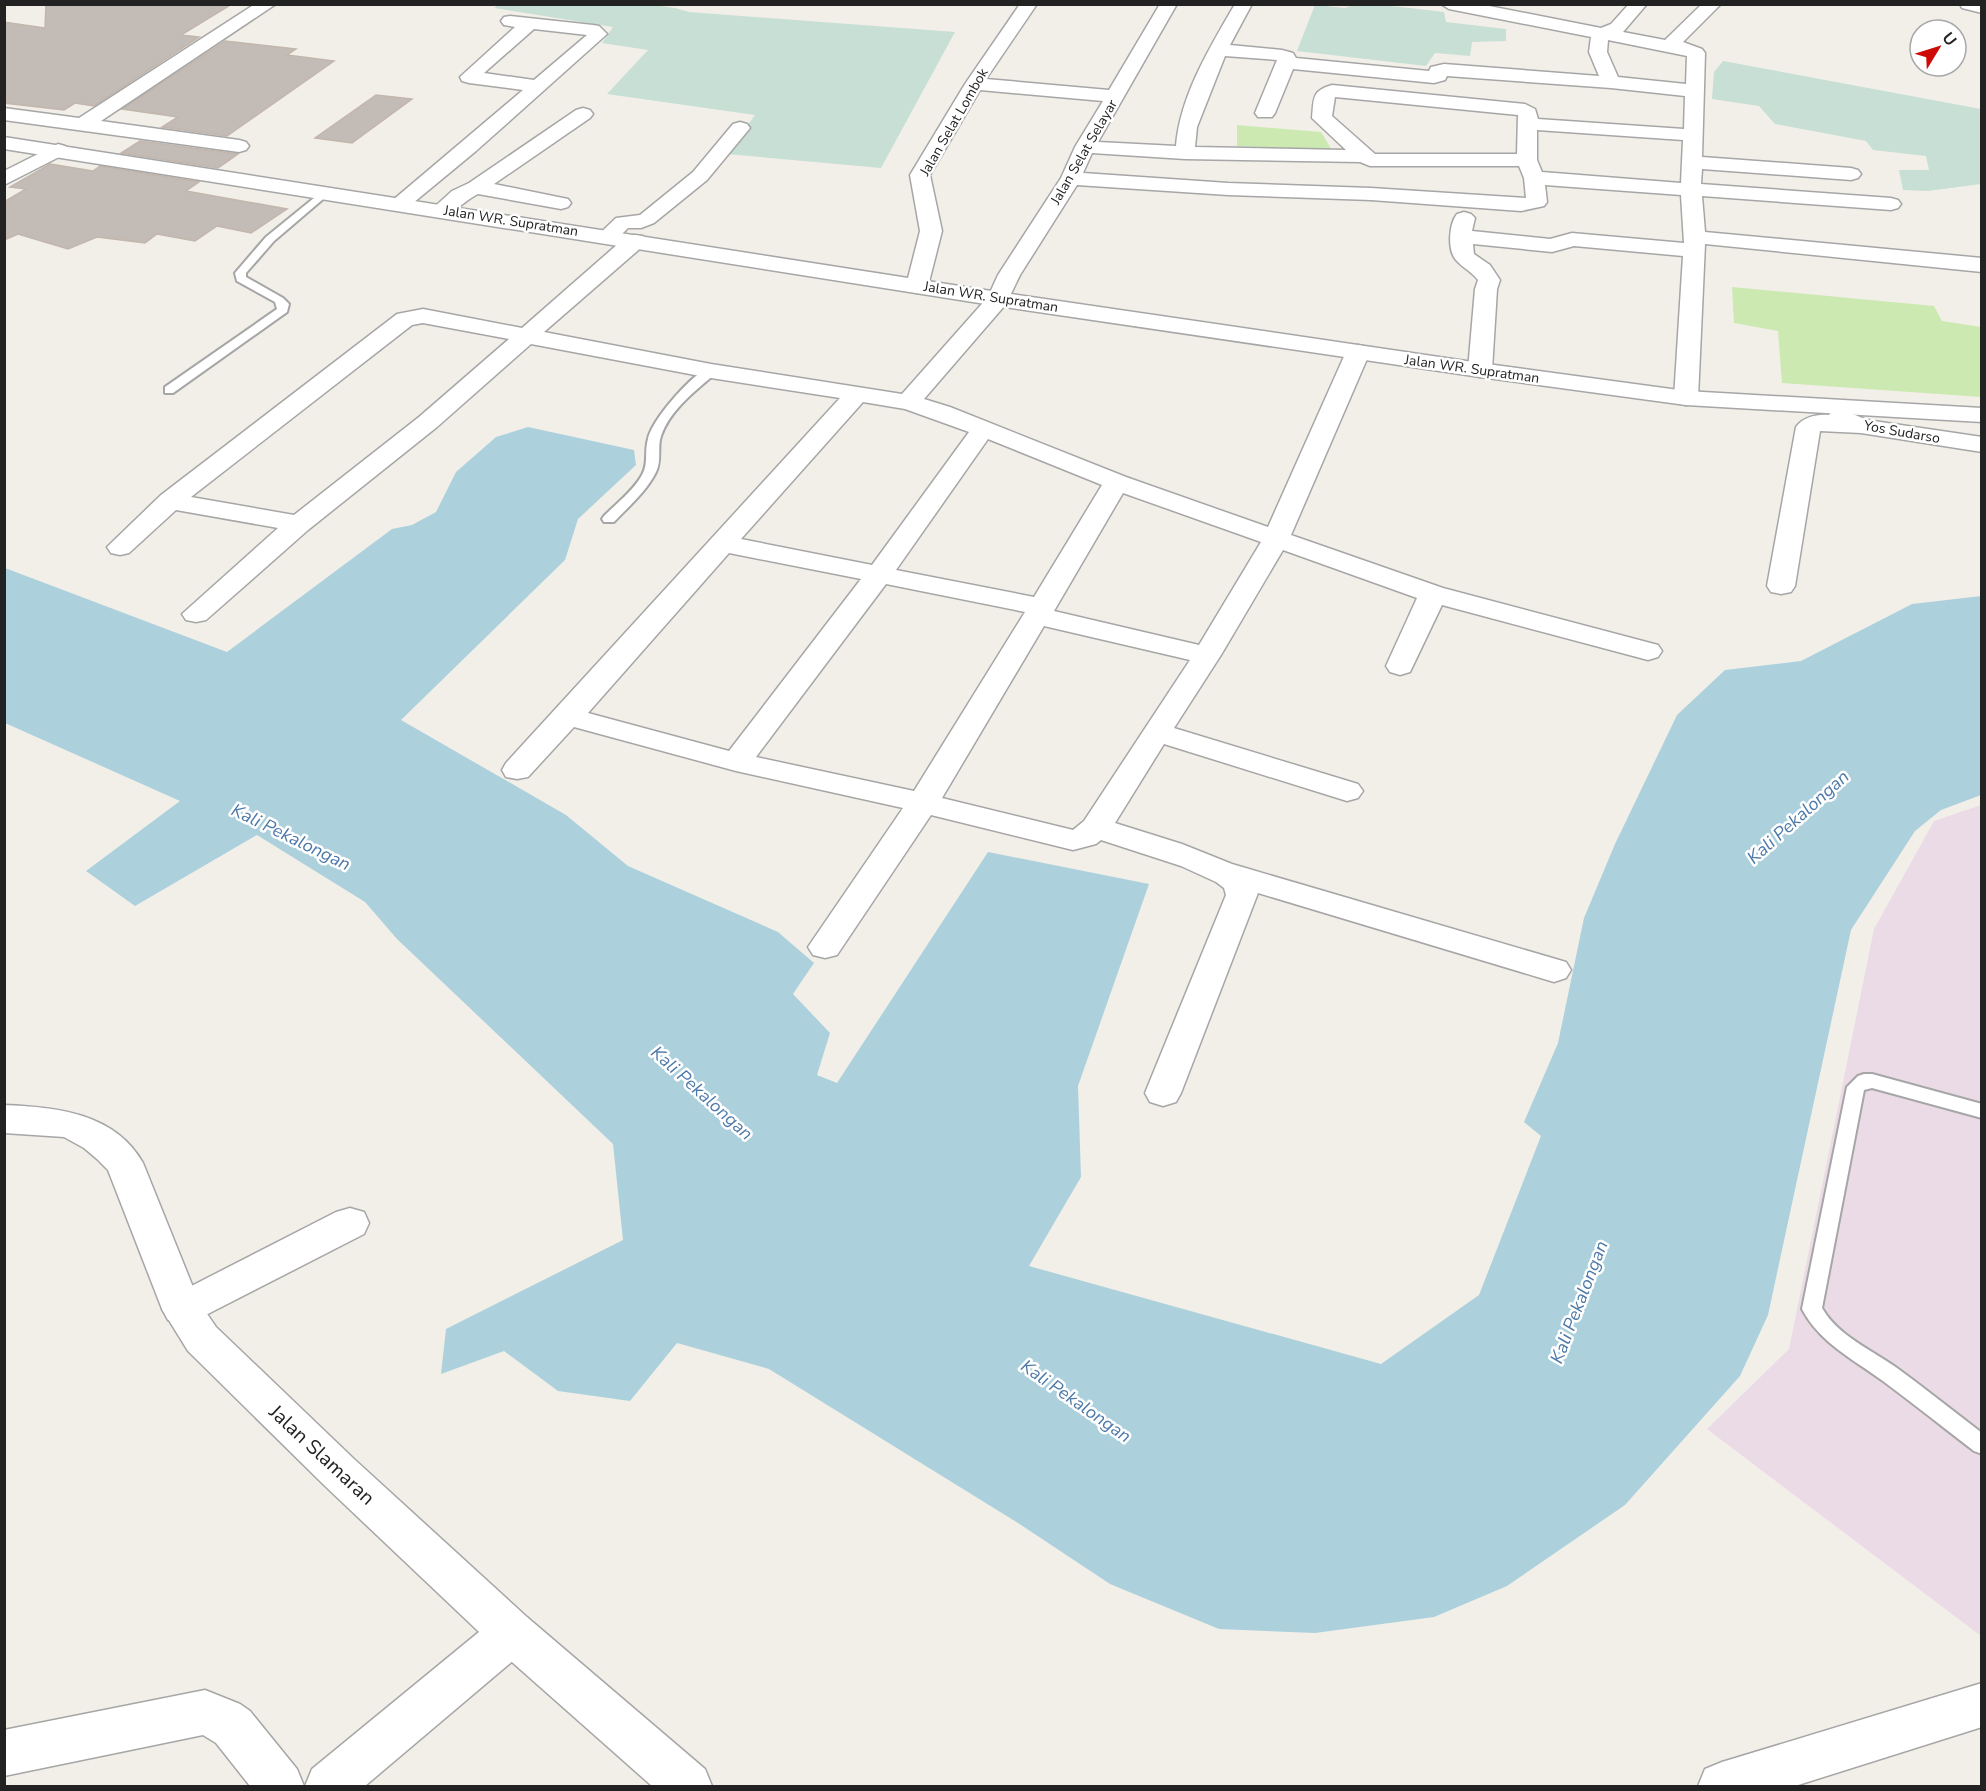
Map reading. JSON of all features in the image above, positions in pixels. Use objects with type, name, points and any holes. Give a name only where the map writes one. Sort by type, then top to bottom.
[{"type":"street","points":[[83,124],[268,4]]},
{"type":"street","name":"Jalan Selat Lombok","points":[[917,286],[931,231],[920,175],[974,84],[1029,4]]},
{"type":"street","name":"Jalan Selat Selayar","points":[[908,402],[1003,289],[1071,178],[1085,147],[1169,4]]},
{"type":"street","points":[[1185,153],[1187,127],[1218,50],[1244,4]]},
{"type":"street","points":[[1449,4],[1676,45],[1696,53],[1691,191],[1693,243],[1686,398]]},
{"type":"street","points":[[1611,82],[1598,52],[1606,32],[1639,4]]},
{"type":"street","points":[[1676,45],[1713,4]]},
{"type":"street","points":[[1968,4],[1982,8]]},
{"type":"street","points":[[408,197],[598,34],[593,30],[510,21]]},
{"type":"street","points":[[529,24],[469,77],[538,86]]},
{"type":"street","points":[[1218,50],[1287,57],[1265,113]]},
{"type":"street","points":[[1286,63],[1434,77],[1438,76],[1439,71],[1444,70],[1611,82],[1694,91]]},
{"type":"street","points":[[974,84],[1116,96]]},
{"type":"street","points":[[1071,178],[1228,189],[1371,194],[1521,205],[1537,202],[1531,169],[1528,112],[1515,108],[1332,91],[1325,93],[1322,118],[1368,158],[1371,194]]},
{"type":"street","points":[[4,114],[239,146]]},
{"type":"street","points":[[456,199],[584,114]]},
{"type":"street","points":[[1529,124],[1693,135]]},
{"type":"street","points":[[196,614],[299,524],[428,422],[525,335],[621,232],[647,219],[700,176],[740,128]]},
{"type":"street","name":"Jalan WR. Supratman","points":[[4,143],[326,192],[456,199],[621,232],[917,286],[1003,289],[1146,319],[1480,370],[1686,398],[1982,415]]},
{"type":"street","points":[[1085,147],[1185,153],[1368,158],[1531,169],[1691,191],[1891,204]]},
{"type":"street","points":[[4,179],[58,150]]},
{"type":"street","points":[[1692,162],[1851,174]]},
{"type":"street","points":[[456,199],[561,203]]},
{"type":"street","points":[[1467,202],[1461,236],[1464,256],[1482,270],[1489,280],[1486,289],[1480,370]]},
{"type":"street","points":[[1461,236],[1552,246],[1572,239],[1693,243],[1982,265]]},
{"type":"street","points":[[120,547],[170,501],[405,319],[423,316],[711,371],[908,402],[1117,482],[1433,594],[1648,651]]},
{"type":"street","points":[[573,710],[574,718],[581,722],[736,762],[923,803],[1068,840],[1085,837],[1096,828],[1207,655],[1277,537],[1358,352]]},
{"type":"street","points":[[517,770],[857,394]]},
{"type":"street","name":"Yos Sudarso","points":[[1828,406],[1861,426],[1982,445]]},
{"type":"street","points":[[1781,586],[1808,427],[1815,423],[1825,422],[1861,426]]},
{"type":"street","points":[[736,762],[879,575],[983,429]]},
{"type":"street","points":[[825,947],[923,803],[1117,482]]},
{"type":"street","points":[[170,501],[299,524]]},
{"type":"street","points":[[723,544],[879,575],[1040,611],[1207,655]]},
{"type":"street","points":[[1400,666],[1433,594]]},
{"type":"street","points":[[1156,732],[1347,791]]},
{"type":"street","points":[[1096,828],[1224,872],[1554,970]]},
{"type":"street","points":[[1163,1094],[1242,895],[1237,882],[1224,872]]},
{"type":"street","name":"Jalan Slamaran","points":[[4,1119],[44,1120],[72,1124],[96,1136],[111,1147],[124,1163],[182,1309],[202,1339],[225,1364],[512,1633],[688,1786]]},
{"type":"street","points":[[182,1309],[350,1223]]},
{"type":"street","points":[[329,1786],[512,1633]]},
{"type":"street","points":[[1722,1786],[1982,1705]]},
{"type":"street","points":[[4,1753],[205,1712],[224,1720],[233,1727],[280,1786]]},
{"type":"lane","points":[[169,390],[283,310],[283,304],[279,300],[247,284],[241,279],[240,273],[270,239],[326,192]]},
{"type":"lane","points":[[609,519],[651,471],[654,462],[654,438],[665,418],[684,394],[711,371]]},
{"type":"lane","points":[[1982,1111],[1872,1081],[1864,1081],[1856,1087],[1812,1309],[1823,1326],[1837,1339],[1877,1365],[1982,1445]]},
{"type":"shaded area","points":[[1981,805],[1981,1636],[1707,1429],[1789,1349],[1874,929],[1934,821]]},
{"type":"green space","points":[[500,4],[646,4],[689,12],[955,32],[881,168],[727,154],[755,115],[607,94],[648,50],[602,43],[613,27],[494,8]]},
{"type":"green space","points":[[1315,5],[1345,8],[1377,5],[1444,12],[1446,22],[1506,29],[1506,41],[1472,42],[1470,56],[1435,53],[1426,66],[1297,51]]},
{"type":"green space","points":[[1723,61],[1981,109],[1981,184],[1928,191],[1903,190],[1899,170],[1929,170],[1926,156],[1873,150],[1866,141],[1775,124],[1759,106],[1712,99],[1714,72]]},
{"type":"green space","points":[[1237,125],[1321,132],[1332,150],[1237,146]]},
{"type":"green space","points":[[1732,287],[1934,306],[1942,321],[1981,327],[1981,397],[1782,383],[1778,331],[1734,323]]},
{"type":"water","name":"Kali Pekalongan","points":[[528,427],[634,450],[636,465],[578,519],[565,560],[401,720],[566,815],[628,866],[778,932],[814,963],[793,994],[830,1033],[817,1075],[837,1083],[988,852],[1149,884],[1078,1086],[1081,1177],[1029,1266],[1381,1364],[1479,1295],[1541,1136],[1524,1122],[1558,1043],[1584,918],[1615,844],[1677,715],[1725,670],[1801,661],[1912,604],[1981,596],[1981,795],[1941,810],[1915,831],[1851,930],[1768,1315],[1740,1376],[1625,1505],[1507,1586],[1434,1617],[1315,1633],[1219,1629],[1110,1584],[1018,1523],[769,1369],[677,1343],[630,1401],[558,1391],[504,1351],[441,1374],[446,1329],[623,1240],[613,1144],[397,939],[365,902],[257,835],[135,906],[86,871],[180,801],[5,723],[5,568],[227,652],[392,529],[412,525],[436,512],[456,472],[496,437]]},
{"type":"building","points":[[46,4],[232,4],[181,35],[199,37],[94,106],[75,103],[64,110],[4,103],[4,22],[45,28]]},
{"type":"building","points":[[225,41],[296,49],[287,55],[334,61],[227,136],[162,127],[178,117],[122,109]]},
{"type":"building","points":[[376,95],[412,99],[352,143],[315,138]]},
{"type":"building","points":[[140,141],[238,154],[218,168],[121,153]]},
{"type":"building","points":[[50,164],[93,171],[100,166],[199,182],[186,191],[287,209],[251,233],[217,226],[195,241],[157,234],[145,243],[97,237],[68,249],[18,234],[4,240],[4,202],[26,189],[10,187]]}]
